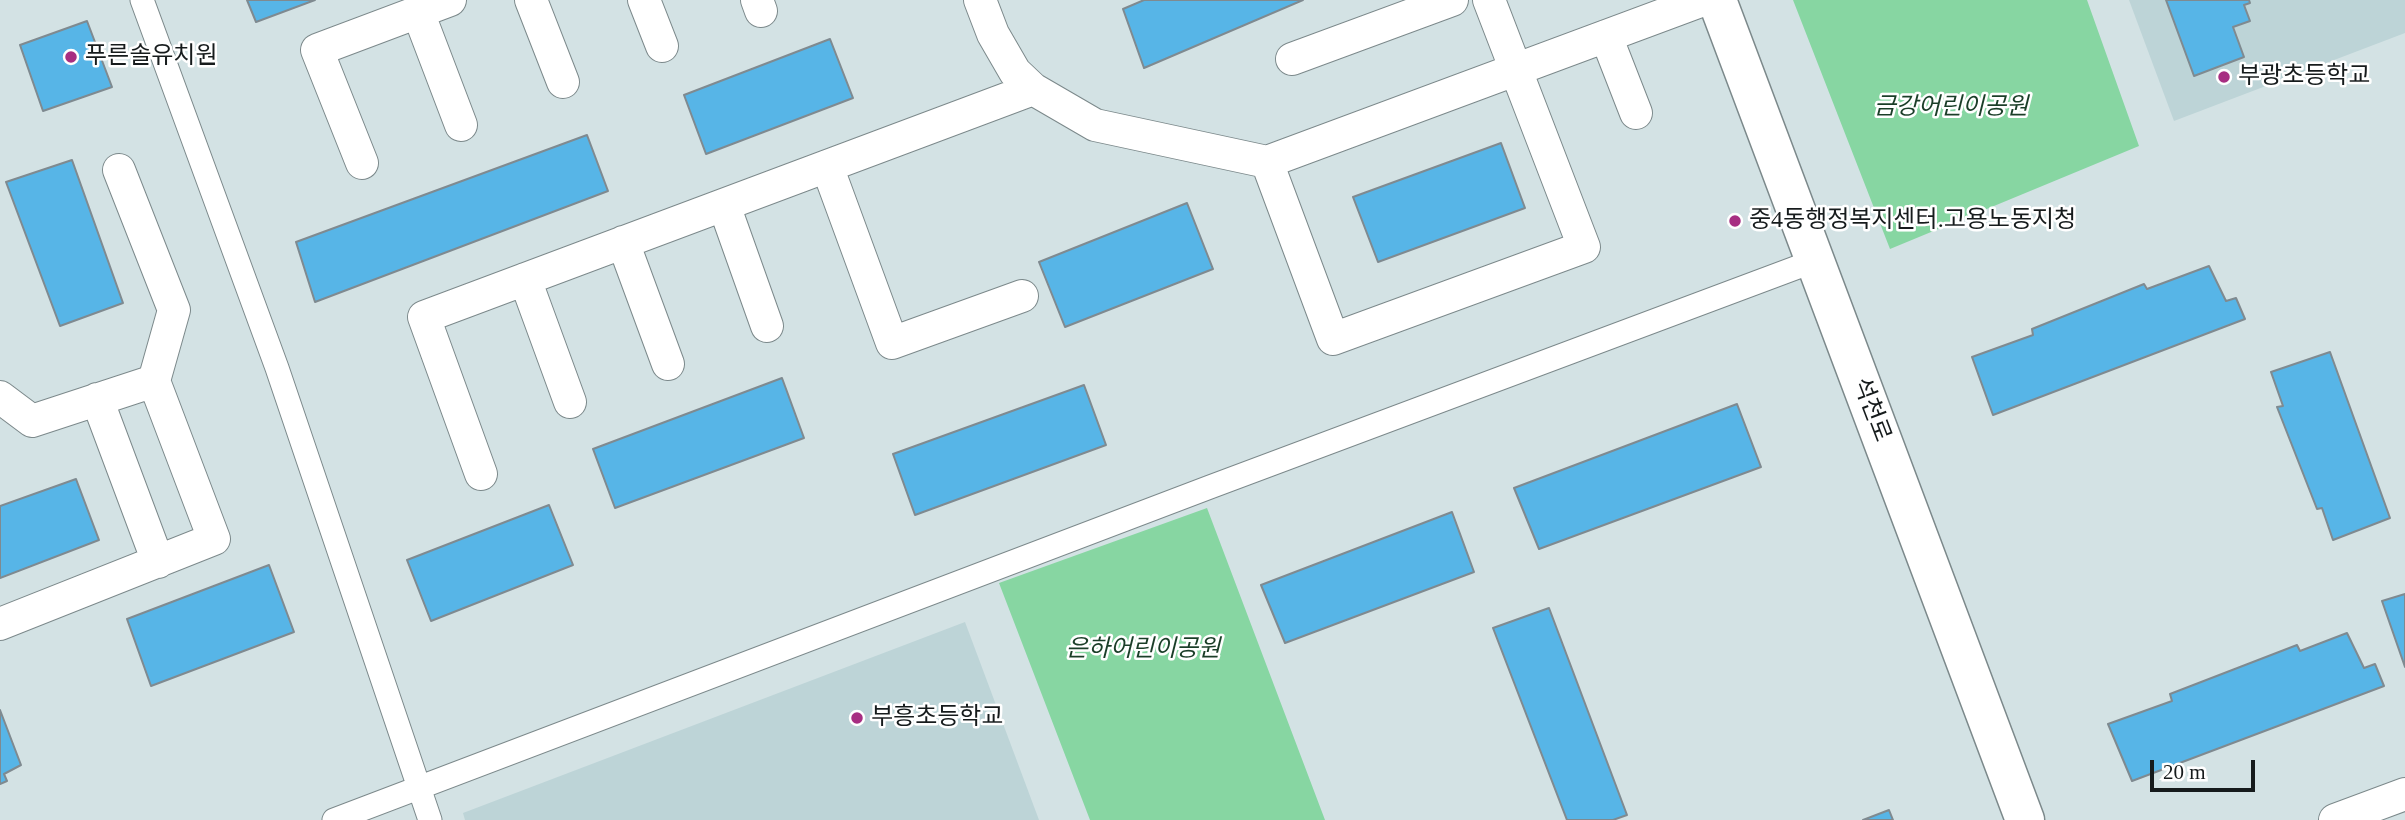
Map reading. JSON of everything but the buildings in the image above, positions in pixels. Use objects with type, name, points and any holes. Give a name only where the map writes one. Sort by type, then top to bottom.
[{"type":"street","points":[[142,0],[277,368],[430,820]]},
{"type":"street","points":[[362,163],[317,50],[450,0]]},
{"type":"street","points":[[531,0],[563,82]]},
{"type":"street","points":[[644,0],[662,46]]},
{"type":"street","points":[[980,0],[993,34],[1015,72],[1033,89],[1095,125],[1267,162],[1703,0]]},
{"type":"street","points":[[1292,59],[1452,0]]},
{"type":"street","points":[[1267,162],[1334,339],[1584,247],[1489,0]]},
{"type":"street","name":"석천로","points":[[1717,0],[2025,820]]},
{"type":"street","points":[[418,12],[461,125]]},
{"type":"street","points":[[1606,36],[1636,113]]},
{"type":"street","points":[[481,474],[424,317],[1033,89]]},
{"type":"street","points":[[827,166],[892,343],[1022,296]]},
{"type":"street","points":[[0,624],[214,539],[154,381],[174,310],[119,170]]},
{"type":"street","points":[[724,205],[767,326]]},
{"type":"street","points":[[623,242],[668,363]]},
{"type":"street","points":[[334,820],[1814,261]]},
{"type":"street","points":[[525,279],[570,402]]},
{"type":"street","points":[[0,397],[32,421],[154,381]]},
{"type":"street","points":[[97,399],[158,562]]},
{"type":"street","points":[[2335,820],[2405,794]]},
{"type":"shaded area","name":"부광초등학교","points":[[2129,0],[2405,0],[2405,33],[2174,121]]},
{"type":"shaded area","name":"부흥초등학교","points":[[965,622],[1039,820],[465,820],[463,813]]},
{"type":"green space","name":"금강어린이공원","points":[[1793,0],[2087,0],[2139,146],[1890,249]]},
{"type":"green space","name":"은하어린이공원","points":[[1207,508],[1325,820],[1090,820],[999,583]]},
{"type":"place","name":"푸른솔유치원","points":[[71,57]]},
{"type":"place","name":"부광초등학교","points":[[2224,77]]},
{"type":"place","name":"중4동행정복지센터.고용노동지청","points":[[1735,221]]},
{"type":"place","name":"부흥초등학교","points":[[857,718]]}]
